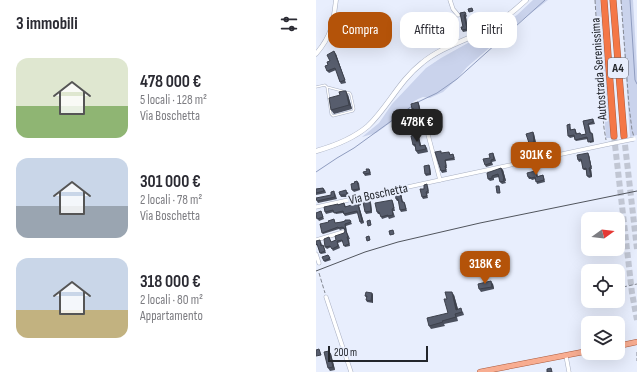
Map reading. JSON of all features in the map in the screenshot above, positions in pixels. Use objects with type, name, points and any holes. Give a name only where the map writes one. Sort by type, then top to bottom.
[{"type":"highway","name":"Autostrada Serenissima","points":[[604,0],[614,136]]},
{"type":"highway","name":"Autostrada Serenissima","points":[[613,0],[624,136]]},
{"type":"main road","points":[[316,151],[332,146],[357,134],[376,117],[410,73],[429,58],[505,19],[526,0]]},
{"type":"main road","points":[[625,345],[637,342]]},
{"type":"main road","points":[[480,372],[581,353]]},
{"type":"street","points":[[316,54],[330,34],[336,0]]},
{"type":"street","points":[[450,0],[456,12]]},
{"type":"street","points":[[426,127],[440,180]]},
{"type":"street","name":"Via Boschetta","points":[[316,207],[635,139]]},
{"type":"street","points":[[316,240],[343,232]]},
{"type":"street","points":[[316,254],[318,263]]},
{"type":"street","points":[[326,297],[351,372]]},
{"type":"street","points":[[566,356],[569,372]]},
{"type":"lane","points":[[316,87],[325,85],[327,87],[350,93],[354,111],[333,116],[331,114],[327,87]]},
{"type":"path","points":[[595,0],[603,120],[608,145]]},
{"type":"path","points":[[621,0],[629,106],[632,130],[635,139]]},
{"type":"path","points":[[319,273],[326,297]]},
{"type":"path","points":[[625,286],[637,284]]},
{"type":"path","points":[[637,352],[637,360]]},
{"type":"shaded area","points":[[533,0],[548,0],[517,24],[517,15]]},
{"type":"shaded area","points":[[595,0],[600,0],[611,138],[606,138]]},
{"type":"shaded area","points":[[621,0],[633,0],[637,70],[637,135],[630,137]]},
{"type":"shaded area","points":[[467,44],[467,48],[489,48],[467,67],[443,92],[430,98],[423,97],[418,99],[413,102],[411,108],[376,133],[362,137],[379,123],[392,104],[426,68]]},
{"type":"building","points":[[472,8],[473,11],[469,12],[468,9]]},
{"type":"building","points":[[465,12],[466,14],[464,15],[467,29],[462,30],[461,27],[463,27],[460,13]]},
{"type":"building","points":[[334,51],[345,80],[340,82],[335,68],[327,71],[325,66],[328,65],[327,62],[330,61],[327,55]]},
{"type":"building","points":[[346,91],[349,105],[331,110],[329,98],[340,95],[339,92]]},
{"type":"building","points":[[418,102],[422,123],[417,123],[417,119],[411,121],[410,118],[404,120],[404,117],[415,114],[411,104]]},
{"type":"building","points":[[593,119],[593,122],[588,124],[590,133],[592,133],[593,141],[588,142],[587,137],[575,140],[574,135],[568,136],[567,125],[570,124],[570,130],[575,129],[576,134],[586,134],[583,121]]},
{"type":"building","points":[[533,132],[534,142],[529,143],[526,134]]},
{"type":"building","points":[[417,134],[420,146],[425,145],[426,149],[416,151],[415,144],[413,145],[411,136]]},
{"type":"building","points":[[441,151],[441,153],[449,152],[450,155],[453,154],[454,158],[445,160],[446,170],[441,171],[435,152]]},
{"type":"building","points":[[493,153],[494,159],[491,160],[491,163],[485,165],[483,159],[490,158],[489,154]]},
{"type":"building","points":[[588,153],[591,176],[587,176],[586,168],[583,169],[581,159],[578,160],[577,155]]},
{"type":"building","points":[[429,165],[430,174],[425,174],[424,166]]},
{"type":"building","points":[[501,168],[504,181],[500,182],[498,174],[488,179],[487,173]]},
{"type":"building","points":[[366,169],[369,169],[370,173],[364,174],[363,172],[367,171]]},
{"type":"building","points":[[535,171],[537,177],[543,175],[544,180],[536,182],[535,177],[528,177],[527,173]]},
{"type":"building","points":[[357,181],[359,189],[352,190],[351,184]]},
{"type":"building","points":[[427,184],[427,196],[422,197],[420,189],[424,189],[424,185]]},
{"type":"building","points":[[496,186],[499,186],[500,193],[497,193]]},
{"type":"building","points":[[323,188],[324,191],[316,193],[316,189]]},
{"type":"building","points":[[346,190],[347,195],[340,195],[339,192]]},
{"type":"building","points":[[334,191],[335,197],[317,201],[316,198],[331,195],[331,192]]},
{"type":"building","points":[[400,192],[402,202],[404,202],[406,209],[400,210],[398,199],[396,199],[395,193]]},
{"type":"building","points":[[359,199],[360,203],[358,204],[362,221],[360,222],[357,211],[344,214],[343,211],[334,213],[333,210],[325,212],[324,207],[344,203],[345,207],[355,204],[353,200]]},
{"type":"building","points":[[392,200],[394,208],[392,209],[393,215],[381,217],[379,212],[377,212],[375,203]]},
{"type":"building","points":[[370,201],[371,211],[365,212],[363,202]]},
{"type":"building","points":[[321,211],[323,217],[317,219],[316,213]]},
{"type":"building","points":[[334,219],[335,223],[345,220],[350,220],[351,222],[345,224],[349,244],[344,246],[342,240],[337,241],[338,246],[332,249],[330,246],[325,247],[324,239],[329,237],[331,242],[336,240],[335,236],[344,233],[344,228],[338,227],[322,233],[320,224]]},
{"type":"building","points":[[370,220],[371,225],[368,226],[367,221]]},
{"type":"building","points":[[393,230],[394,234],[390,235],[389,231]]},
{"type":"building","points":[[369,236],[370,240],[367,241],[366,237]]},
{"type":"building","points":[[320,240],[321,246],[323,245],[325,251],[320,253],[317,244],[316,245],[316,241]]},
{"type":"building","points":[[328,255],[330,258],[324,261],[322,257]]},
{"type":"building","points":[[485,259],[486,267],[483,267],[482,260]]},
{"type":"building","points":[[491,281],[492,287],[479,289],[478,284]]},
{"type":"building","points":[[366,292],[372,293],[371,301],[366,300]]},
{"type":"building","points":[[445,292],[452,292],[456,310],[461,308],[462,312],[455,314],[456,317],[429,326],[427,318],[448,313],[444,299],[447,299]]},
{"type":"building","points":[[319,349],[321,355],[316,356],[316,350]]},
{"type":"building","points":[[329,351],[333,367],[328,368],[324,352]]},
{"type":"building","points":[[551,368],[552,372],[547,372],[547,369]]},
{"type":"waterway","points":[[418,102],[437,93],[457,79],[545,0]]},
{"type":"waterway","points":[[630,0],[635,80],[637,84]]},
{"type":"waterway","points":[[316,172],[354,148],[412,106]]},
{"type":"tunnel","points":[[614,136],[632,293],[637,320]]},
{"type":"tunnel","points":[[624,136],[637,249]]},
{"type":"railway","points":[[316,271],[365,252],[398,242],[480,223],[637,191]]}]
